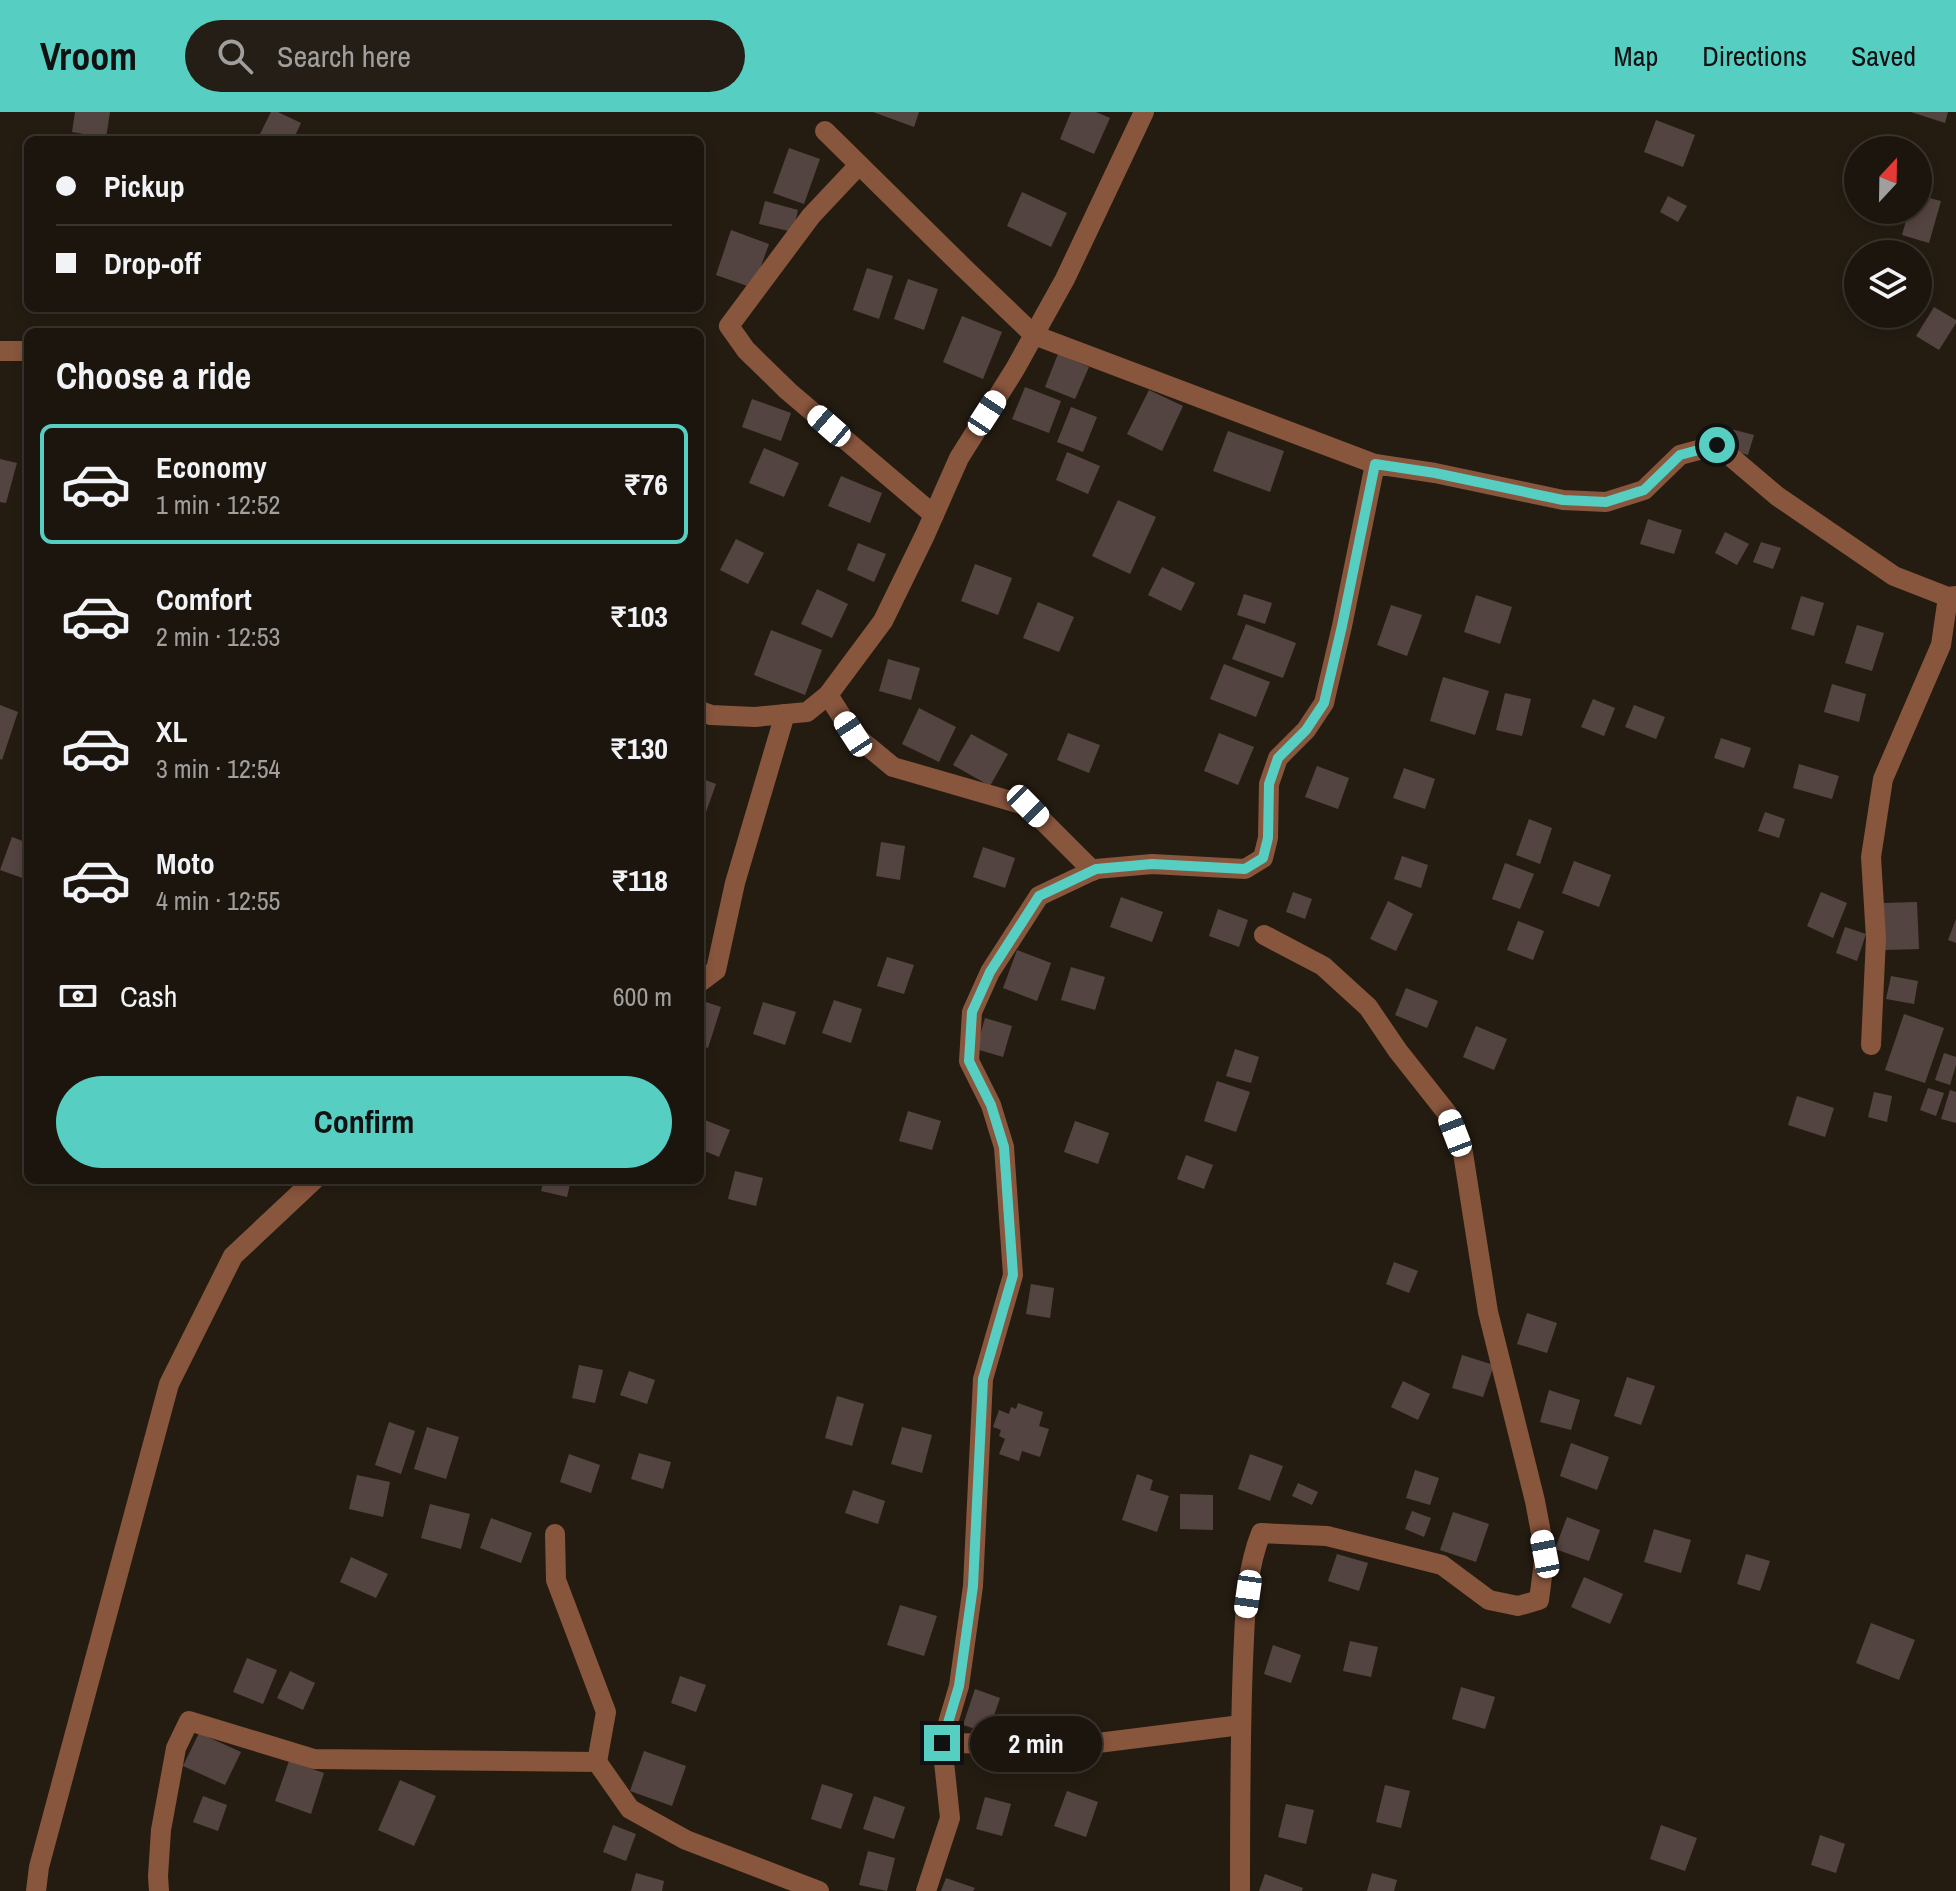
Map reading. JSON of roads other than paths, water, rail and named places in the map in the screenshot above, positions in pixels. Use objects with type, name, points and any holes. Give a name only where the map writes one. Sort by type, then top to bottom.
[{"type":"street","points":[[704,712],[755,717],[807,712],[828,695],[883,621],[959,458],[1015,369],[1065,279],[1144,112]]},
{"type":"street","points":[[825,131],[1034,335],[1375,464],[1435,473],[1563,500],[1606,502],[1644,490],[1680,455],[1717,445],[1777,496],[1894,576],[1952,596],[1941,645],[1883,779],[1871,857],[1876,938],[1871,1045]]},
{"type":"street","points":[[859,165],[811,216],[729,326],[746,350],[788,391],[934,515]]},
{"type":"street","points":[[0,351],[24,351]]},
{"type":"street","points":[[926,1891],[950,1818],[942,1743],[959,1686],[973,1586],[983,1379],[1013,1275],[1004,1147],[991,1105],[969,1061],[972,1012],[990,972],[1039,896],[1093,871],[1152,864],[1245,869],[1263,858],[1268,838],[1269,784],[1278,758],[1306,730],[1324,703],[1375,464]]},
{"type":"street","points":[[828,695],[853,734],[893,767],[1028,806],[1093,871]]},
{"type":"street","points":[[704,979],[716,970],[735,883],[785,714]]},
{"type":"street","points":[[1240,1891],[1245,1616],[1253,1552],[1261,1533],[1327,1536],[1442,1565],[1489,1600],[1518,1606],[1539,1600],[1545,1554],[1535,1501],[1488,1312],[1463,1153],[1447,1113],[1368,1007],[1323,966],[1264,935]]},
{"type":"street","points":[[36,1891],[39,1867],[169,1384],[233,1256],[310,1184]]},
{"type":"street","points":[[555,1534],[556,1580],[606,1712],[597,1762],[630,1809],[686,1840],[819,1891]]},
{"type":"street","points":[[159,1891],[161,1830],[176,1748],[189,1721],[314,1759],[597,1762]]},
{"type":"street","points":[[942,1743],[1082,1745],[1241,1725]]}]
